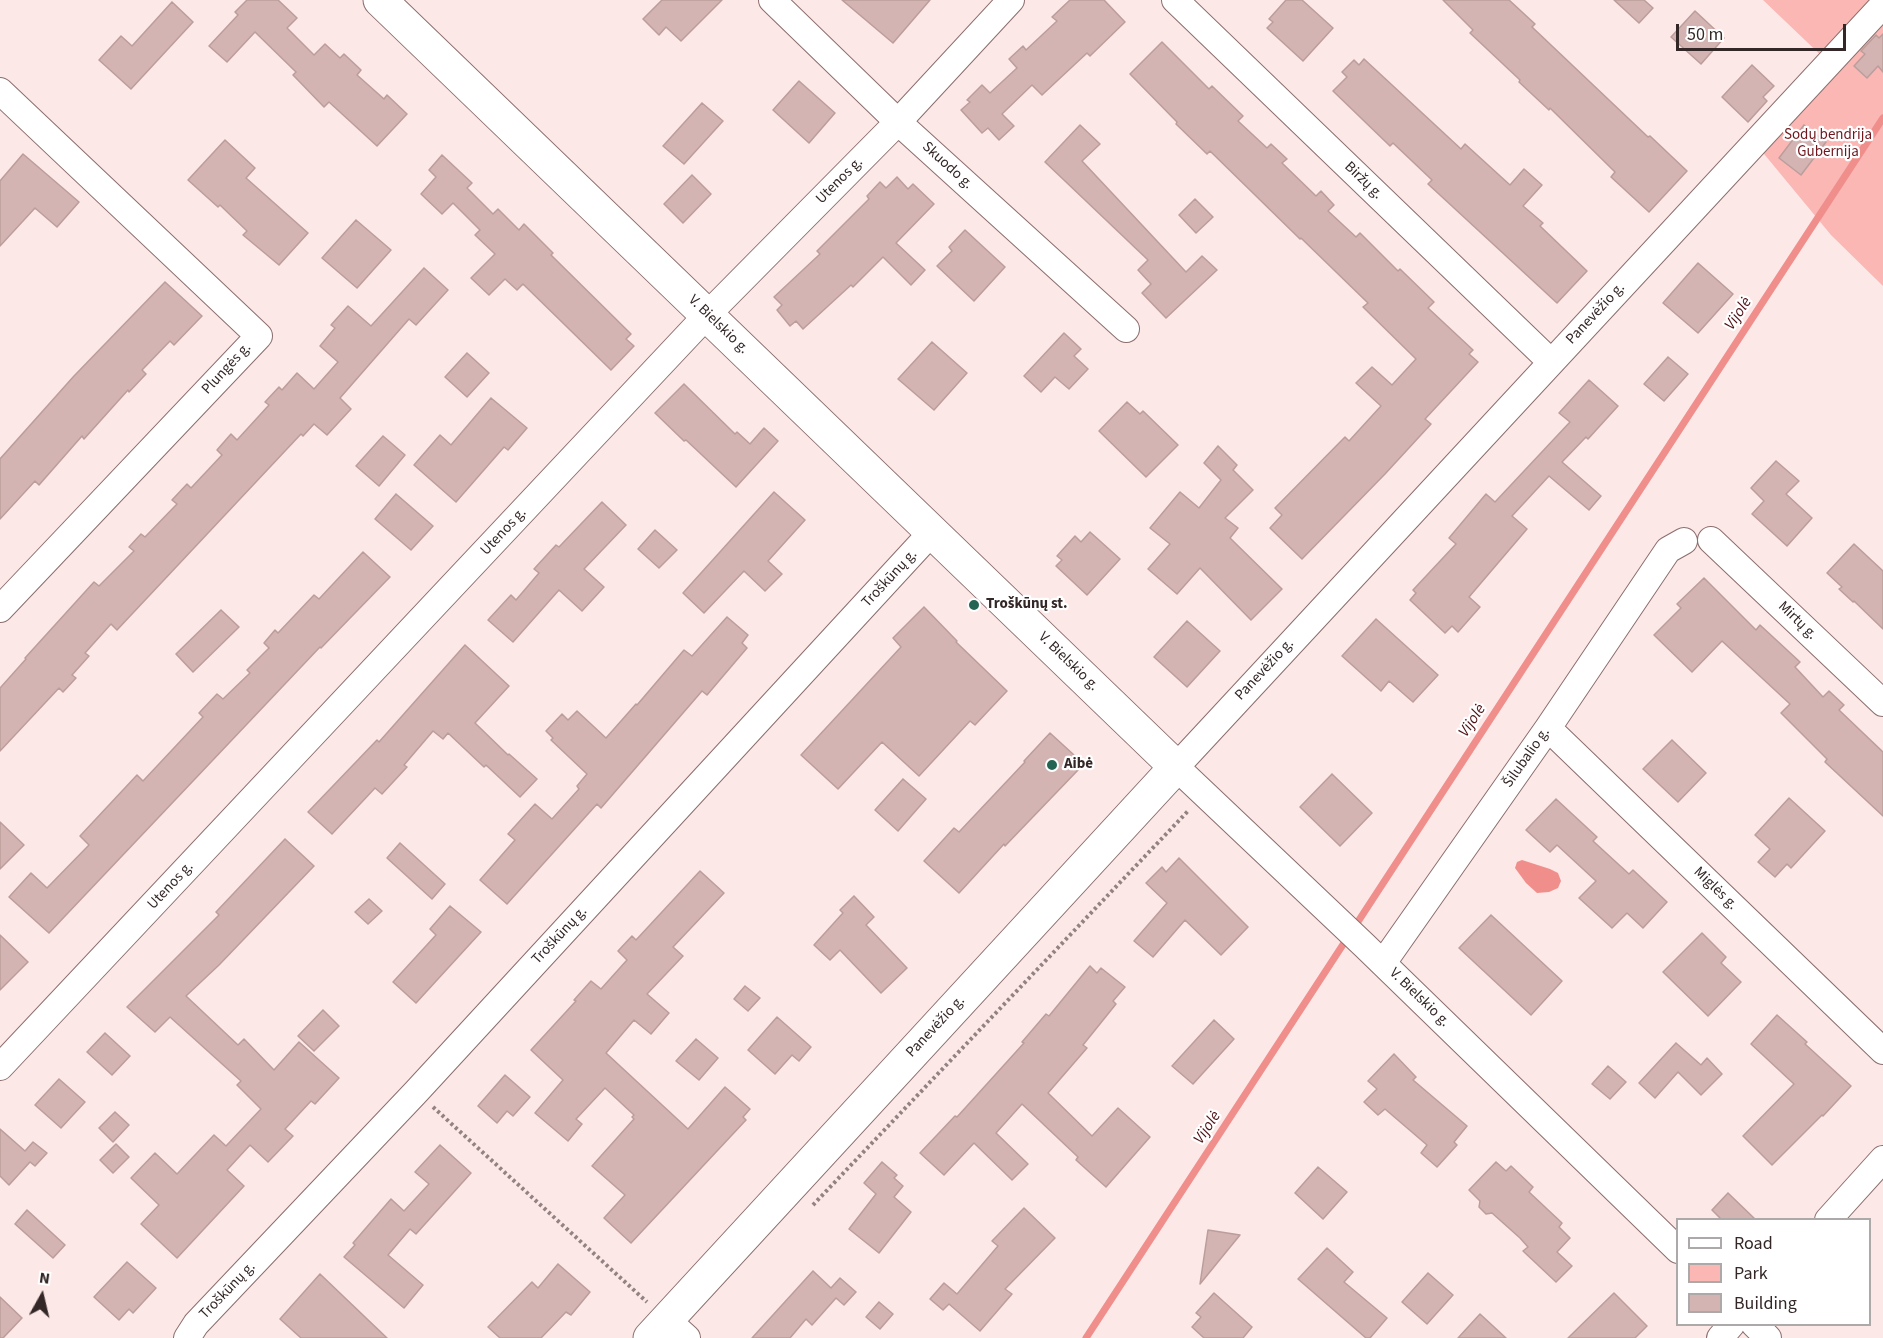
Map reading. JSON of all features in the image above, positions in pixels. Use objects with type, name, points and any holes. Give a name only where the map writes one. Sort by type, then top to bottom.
[{"type":"street","name":"V. Bielskio g.","points":[[380,0],[1344,926],[1676,1249]]},
{"type":"street","name":"Skuodo g.","points":[[772,0],[898,122],[1126,329]]},
{"type":"street","name":"Utenos g.","points":[[0,1067],[707,315],[898,122],[1011,0]]},
{"type":"street","name":"Biržų g.","points":[[1175,0],[1551,362]]},
{"type":"street","name":"Panevėžio g.","points":[[668,1332],[1176,767],[1883,4]]},
{"type":"street","name":"Plungės g.","points":[[0,609],[259,336],[1,94]]},
{"type":"street","name":"Troškūnų g.","points":[[187,1338],[196,1324],[417,1092],[932,532]]},
{"type":"street","name":"Mirtų g.","points":[[1712,540],[1883,703]]},
{"type":"street","name":"Šilubalio g.","points":[[1374,955],[1548,728],[1676,545]]},
{"type":"street","name":"Miglės g.","points":[[1548,728],[1883,1051]]},
{"type":"street","points":[[1830,1218],[1883,1159]]},
{"type":"street","points":[[1720,1338],[1730,1326]]},
{"type":"street","points":[[1756,1326],[1768,1338]]},
{"type":"path","points":[[810,1208],[1205,793]]},
{"type":"path","points":[[417,1092],[668,1332]]},
{"type":"green space","name":"Sodų bendrija Gubernija","points":[[1763,0],[1883,0],[1883,286],[1831,235],[1755,143],[1829,63]]},
{"type":"shaded area","points":[[1522,860],[1558,873],[1561,881],[1558,888],[1549,892],[1537,893],[1515,868],[1517,862]]},
{"type":"building","points":[[247,0],[278,0],[297,18],[287,28],[314,55],[325,44],[340,58],[344,54],[361,70],[357,75],[384,99],[387,95],[407,114],[377,146],[329,102],[324,107],[293,75],[296,72],[255,32],[227,62],[209,46],[238,15],[235,12]]},
{"type":"building","points":[[662,0],[722,0],[681,41],[666,27],[659,35],[643,19]]},
{"type":"building","points":[[842,0],[930,0],[893,43]]},
{"type":"building","points":[[1070,0],[1104,0],[1125,22],[1090,56],[1087,53],[1042,95],[1032,85],[1002,114],[1014,126],[999,140],[988,128],[982,133],[961,110],[970,102],[967,100],[982,85],[990,93],[1017,68],[1009,59],[1023,46],[1026,50],[1057,21],[1052,17]]},
{"type":"building","points":[[1286,0],[1302,0],[1333,28],[1303,61],[1267,28],[1273,22],[1269,19]]},
{"type":"building","points":[[1443,0],[1509,0],[1535,24],[1532,27],[1687,171],[1649,212],[1611,177],[1615,172],[1470,33],[1473,30]]},
{"type":"building","points":[[1614,0],[1644,0],[1653,8],[1639,23]]},
{"type":"building","points":[[172,2],[193,22],[131,89],[99,60],[121,36],[132,46]]},
{"type":"building","points":[[1695,11],[1724,38],[1701,64],[1671,37]]},
{"type":"building","points":[[1883,34],[1883,72],[1878,66],[1867,78],[1854,66],[1865,54],[1861,51],[1876,35],[1879,38]]},
{"type":"building","points":[[1162,42],[1209,89],[1212,86],[1243,116],[1238,121],[1267,148],[1271,144],[1287,159],[1282,163],[1316,196],[1321,191],[1334,205],[1328,211],[1356,237],[1360,233],[1398,271],[1400,269],[1434,302],[1428,308],[1473,350],[1469,354],[1478,362],[1425,419],[1431,424],[1302,559],[1270,528],[1282,515],[1275,508],[1345,437],[1349,441],[1381,406],[1356,383],[1372,367],[1392,385],[1416,359],[1363,307],[1368,303],[1210,151],[1207,154],[1130,74]]},
{"type":"building","points":[[1364,59],[1461,149],[1465,144],[1510,185],[1524,169],[1542,185],[1523,206],[1543,223],[1540,226],[1587,271],[1557,303],[1428,184],[1432,180],[1393,143],[1390,146],[1333,91],[1347,77],[1342,72],[1354,60],[1359,65]]},
{"type":"building","points":[[1752,65],[1774,86],[1763,97],[1767,101],[1748,122],[1722,97]]},
{"type":"building","points":[[799,81],[835,113],[809,143],[773,110]]},
{"type":"building","points":[[702,103],[723,121],[684,164],[663,146]]},
{"type":"building","points":[[1080,125],[1100,144],[1082,161],[1186,272],[1202,256],[1217,270],[1166,318],[1142,293],[1151,284],[1138,270],[1148,260],[1045,162]]},
{"type":"building","points":[[1804,125],[1826,142],[1801,175],[1779,158]]},
{"type":"building","points":[[225,140],[255,168],[246,178],[308,233],[279,265],[243,235],[247,231],[220,205],[218,207],[188,180]]},
{"type":"building","points":[[23,154],[79,202],[57,227],[35,208],[0,246],[0,181]]},
{"type":"building","points":[[442,155],[472,183],[467,188],[493,214],[498,209],[519,230],[524,224],[553,253],[551,255],[631,334],[626,339],[634,346],[611,370],[523,284],[517,290],[505,279],[489,295],[471,278],[495,254],[475,235],[480,230],[453,203],[442,214],[421,194],[436,177],[429,170]]},
{"type":"building","points":[[692,175],[711,194],[683,223],[664,204]]},
{"type":"building","points":[[897,177],[908,189],[913,184],[934,204],[896,243],[925,270],[911,285],[883,257],[853,287],[851,285],[803,329],[796,321],[790,326],[777,310],[782,305],[774,297],[820,254],[817,251],[869,199],[867,196],[880,182],[886,188]]},
{"type":"building","points":[[1195,199],[1213,217],[1196,233],[1179,215]]},
{"type":"building","points":[[356,220],[391,250],[357,288],[322,258]]},
{"type":"building","points":[[965,230],[1005,267],[974,301],[937,266],[952,251],[949,247]]},
{"type":"building","points":[[1698,263],[1733,294],[1698,333],[1663,303]]},
{"type":"building","points":[[424,268],[448,290],[416,325],[409,319],[340,398],[351,409],[327,435],[314,424],[303,436],[301,434],[117,630],[111,624],[85,653],[89,656],[72,675],[76,678],[63,692],[59,688],[0,751],[0,688],[25,658],[94,582],[99,586],[134,551],[129,547],[141,534],[145,537],[177,504],[172,500],[187,484],[191,488],[222,455],[217,450],[231,434],[237,440],[269,405],[265,402],[279,387],[282,390],[297,373],[314,389],[338,362],[320,346],[335,328],[331,325],[348,306],[371,326]]},
{"type":"building","points":[[165,282],[202,316],[174,345],[170,341],[142,370],[146,374],[129,392],[128,390],[84,439],[82,436],[39,485],[35,481],[0,519],[0,459],[74,376]]},
{"type":"building","points":[[1064,333],[1081,349],[1074,356],[1088,369],[1069,389],[1055,377],[1041,392],[1024,376]]},
{"type":"building","points":[[932,342],[967,373],[934,410],[898,379]]},
{"type":"building","points":[[467,353],[489,373],[467,397],[445,377]]},
{"type":"building","points":[[1668,357],[1688,374],[1664,401],[1644,384]]},
{"type":"building","points":[[1589,380],[1618,406],[1588,439],[1586,437],[1562,462],[1601,496],[1589,510],[1549,476],[1512,516],[1527,529],[1469,597],[1480,607],[1458,632],[1452,626],[1445,633],[1410,600],[1416,593],[1413,590],[1456,544],[1449,538],[1486,494],[1495,502],[1570,422],[1559,413]]},
{"type":"building","points":[[684,384],[735,434],[737,432],[750,444],[764,428],[778,441],[736,487],[655,413]]},
{"type":"building","points":[[491,398],[527,428],[508,450],[504,447],[456,502],[414,465],[440,435],[451,445]]},
{"type":"building","points":[[1127,402],[1140,414],[1143,411],[1178,445],[1146,477],[1099,431]]},
{"type":"building","points":[[383,436],[405,455],[379,486],[356,466]]},
{"type":"building","points":[[1218,446],[1237,465],[1233,470],[1253,490],[1225,518],[1238,528],[1230,538],[1282,589],[1251,620],[1200,568],[1177,594],[1148,569],[1170,544],[1150,528],[1180,492],[1199,508],[1221,480],[1204,463]]},
{"type":"building","points":[[1776,461],[1799,481],[1786,494],[1812,518],[1787,546],[1752,514],[1764,501],[1751,488]]},
{"type":"building","points":[[774,492],[805,520],[768,561],[782,574],[765,591],[744,571],[704,613],[683,593]]},
{"type":"building","points":[[396,494],[433,526],[411,550],[375,519]]},
{"type":"building","points":[[602,502],[626,525],[584,569],[604,587],[582,611],[559,590],[513,642],[488,620],[511,595],[516,600],[539,573],[534,569],[556,545],[559,547]]},
{"type":"building","points":[[655,530],[677,550],[659,568],[638,549]]},
{"type":"building","points":[[1090,532],[1120,559],[1087,595],[1056,566],[1062,560],[1057,556],[1075,536],[1081,542]]},
{"type":"building","points":[[1854,544],[1883,571],[1883,629],[1839,589],[1842,587],[1827,573]]},
{"type":"building","points":[[363,552],[390,577],[320,647],[49,933],[9,897],[31,873],[47,888],[89,845],[80,836],[137,775],[143,781],[203,717],[199,713],[217,694],[223,699],[250,673],[247,670],[269,648],[264,643],[275,630],[278,633],[314,595],[319,599]]},
{"type":"building","points":[[1704,578],[1756,630],[1760,625],[1800,662],[1795,667],[1823,697],[1829,691],[1844,705],[1839,710],[1883,752],[1883,816],[1825,762],[1827,759],[1781,713],[1790,704],[1722,641],[1692,672],[1654,635],[1681,608],[1677,604]]},
{"type":"building","points":[[924,607],[956,642],[1007,691],[975,725],[970,721],[919,776],[882,742],[838,789],[801,755],[901,647],[893,638]]},
{"type":"building","points":[[221,610],[239,627],[193,672],[176,654]]},
{"type":"building","points":[[727,617],[748,635],[742,643],[747,648],[707,695],[702,691],[601,808],[597,804],[507,904],[480,880],[515,840],[508,834],[535,804],[552,819],[579,789],[577,786],[587,774],[551,740],[553,738],[546,731],[562,714],[568,720],[577,711],[606,738],[684,650],[692,656]]},
{"type":"building","points":[[1376,619],[1438,675],[1413,702],[1389,681],[1381,691],[1342,656]]},
{"type":"building","points":[[1187,621],[1220,651],[1187,687],[1154,657]]},
{"type":"building","points":[[465,645],[509,686],[475,723],[537,779],[520,797],[448,733],[443,739],[433,731],[404,765],[407,767],[382,794],[375,788],[332,834],[308,812],[377,740],[379,742]]},
{"type":"building","points":[[1050,733],[1074,755],[1070,759],[1080,768],[959,893],[924,861],[954,828],[959,832]]},
{"type":"building","points":[[1672,740],[1706,773],[1678,802],[1643,769]]},
{"type":"building","points":[[1332,774],[1372,813],[1340,846],[1300,807]]},
{"type":"building","points":[[903,779],[926,799],[898,831],[875,810]]},
{"type":"building","points":[[1789,798],[1825,831],[1791,868],[1787,864],[1775,877],[1758,862],[1770,849],[1755,835]]},
{"type":"building","points":[[1556,799],[1597,837],[1593,841],[1629,874],[1633,870],[1667,902],[1643,928],[1627,913],[1612,928],[1579,898],[1596,881],[1557,845],[1550,852],[1526,830]]},
{"type":"building","points":[[0,822],[24,845],[0,869]]},
{"type":"building","points":[[285,839],[314,866],[186,996],[238,1045],[244,1039],[274,1070],[299,1042],[339,1078],[315,1104],[311,1101],[285,1129],[293,1136],[268,1162],[250,1145],[227,1170],[244,1186],[177,1258],[141,1224],[159,1205],[131,1178],[155,1153],[177,1174],[214,1135],[226,1146],[261,1109],[237,1085],[241,1081],[170,1017],[155,1032],[127,1007],[219,915],[216,912]]},
{"type":"building","points":[[400,843],[445,884],[432,899],[387,858]]},
{"type":"building","points":[[1179,858],[1248,927],[1221,955],[1185,920],[1153,957],[1134,941],[1167,903],[1146,883],[1162,867],[1166,872]]},
{"type":"building","points":[[700,871],[724,893],[673,947],[683,956],[647,994],[669,1013],[651,1034],[634,1020],[606,1053],[688,1129],[725,1087],[750,1109],[743,1117],[746,1120],[631,1243],[604,1218],[625,1195],[592,1166],[634,1119],[632,1117],[634,1115],[605,1088],[576,1119],[582,1124],[568,1141],[535,1113],[563,1080],[531,1050],[576,1001],[574,1000],[591,981],[601,989],[627,960],[618,951],[632,936],[636,940]]},
{"type":"building","points":[[854,896],[874,917],[866,925],[907,968],[881,993],[840,950],[830,960],[814,945],[843,913],[840,910]]},
{"type":"building","points":[[369,899],[382,911],[368,924],[355,912]]},
{"type":"building","points":[[450,906],[481,932],[416,1003],[393,982],[436,935],[430,929]]},
{"type":"building","points":[[1491,915],[1562,981],[1531,1015],[1459,948]]},
{"type":"building","points":[[1702,933],[1726,957],[1721,963],[1741,982],[1708,1016],[1663,972]]},
{"type":"building","points":[[0,935],[28,962],[0,990]]},
{"type":"building","points":[[1090,966],[1097,973],[1101,968],[1125,987],[1113,1001],[1116,1004],[1083,1045],[1087,1048],[1048,1093],[1092,1136],[1118,1108],[1150,1137],[1106,1187],[1076,1160],[1078,1157],[1022,1104],[996,1133],[1028,1164],[1012,1180],[974,1143],[944,1175],[920,1153],[955,1116],[957,1117],[1024,1043],[1022,1042],[1046,1014],[1049,1016]]},
{"type":"building","points":[[745,986],[760,998],[748,1011],[734,999]]},
{"type":"building","points":[[323,1010],[339,1026],[314,1051],[298,1036]]},
{"type":"building","points":[[1777,1015],[1851,1086],[1772,1165],[1743,1136],[1794,1084],[1751,1044]]},
{"type":"building","points":[[777,1017],[811,1047],[799,1061],[792,1055],[775,1074],[748,1050]]},
{"type":"building","points":[[1214,1020],[1234,1039],[1193,1084],[1172,1066]]},
{"type":"building","points":[[105,1033],[130,1056],[112,1075],[87,1052]]},
{"type":"building","points":[[696,1039],[718,1058],[699,1080],[676,1061]]},
{"type":"building","points":[[1676,1043],[1701,1065],[1707,1058],[1722,1074],[1701,1095],[1678,1072],[1655,1098],[1639,1083]]},
{"type":"building","points":[[1394,1054],[1416,1077],[1413,1080],[1467,1126],[1454,1142],[1457,1145],[1437,1167],[1421,1153],[1427,1145],[1385,1109],[1378,1115],[1364,1102],[1377,1089],[1368,1081]]},
{"type":"building","points":[[1608,1066],[1626,1082],[1610,1099],[1592,1084]]},
{"type":"building","points":[[505,1075],[530,1097],[513,1116],[507,1111],[497,1123],[478,1106]]},
{"type":"building","points":[[59,1079],[85,1102],[61,1128],[35,1105]]},
{"type":"building","points":[[115,1112],[129,1125],[113,1142],[99,1128]]},
{"type":"building","points":[[0,1129],[25,1151],[33,1142],[47,1153],[35,1166],[30,1162],[9,1185],[0,1176]]},
{"type":"building","points":[[116,1144],[129,1157],[113,1173],[100,1160]]},
{"type":"building","points":[[440,1145],[471,1173],[416,1234],[410,1229],[388,1255],[423,1285],[404,1308],[344,1257],[355,1245],[353,1243],[391,1199],[404,1211],[429,1184],[415,1172]]},
{"type":"building","points":[[882,1162],[897,1175],[894,1178],[903,1186],[894,1197],[911,1212],[879,1253],[849,1229],[876,1194],[864,1183]]},
{"type":"building","points":[[1496,1162],[1506,1171],[1511,1166],[1533,1187],[1529,1192],[1562,1223],[1559,1227],[1570,1238],[1557,1252],[1572,1266],[1556,1282],[1523,1251],[1528,1247],[1520,1238],[1492,1213],[1486,1214],[1479,1207],[1480,1201],[1469,1190]]},
{"type":"building","points":[[1318,1167],[1347,1192],[1323,1219],[1295,1193]]},
{"type":"building","points":[[1728,1193],[1754,1218],[1720,1218],[1712,1210]]},
{"type":"building","points":[[1024,1208],[1055,1238],[1005,1289],[1012,1294],[980,1331],[949,1304],[943,1310],[930,1299],[944,1283],[957,1294],[998,1246],[992,1241]]},
{"type":"building","points":[[27,1210],[65,1245],[53,1258],[15,1224]]},
{"type":"building","points":[[1208,1230],[1240,1235],[1200,1284]]},
{"type":"building","points":[[1327,1248],[1353,1272],[1344,1282],[1387,1318],[1370,1338],[1366,1338],[1298,1279]]},
{"type":"building","points":[[127,1262],[156,1288],[133,1313],[129,1309],[119,1320],[94,1297]]},
{"type":"building","points":[[558,1264],[590,1292],[571,1315],[566,1312],[541,1338],[500,1338],[488,1327],[532,1282],[538,1288]]},
{"type":"building","points":[[813,1271],[831,1288],[840,1278],[856,1292],[844,1305],[836,1298],[812,1325],[806,1319],[790,1338],[752,1338]]},
{"type":"building","points":[[1428,1273],[1453,1295],[1427,1324],[1402,1302]]},
{"type":"building","points":[[320,1274],[387,1338],[301,1338],[280,1319]]},
{"type":"building","points":[[1214,1293],[1252,1327],[1243,1338],[1204,1338],[1192,1327],[1201,1317],[1196,1313]]},
{"type":"building","points":[[1614,1293],[1647,1326],[1635,1338],[1568,1338]]},
{"type":"building","points":[[0,1297],[22,1318],[3,1338],[0,1338]]},
{"type":"building","points":[[879,1302],[893,1314],[880,1329],[866,1317]]},
{"type":"building","points":[[1480,1314],[1506,1338],[1458,1338]]},
{"type":"waterway","name":"Vijolė","points":[[1086,1338],[1883,118]]},
{"type":"place","name":"Troškūnų st.","points":[[974,605]]},
{"type":"place","name":"Aibė","points":[[1052,765]]}]
